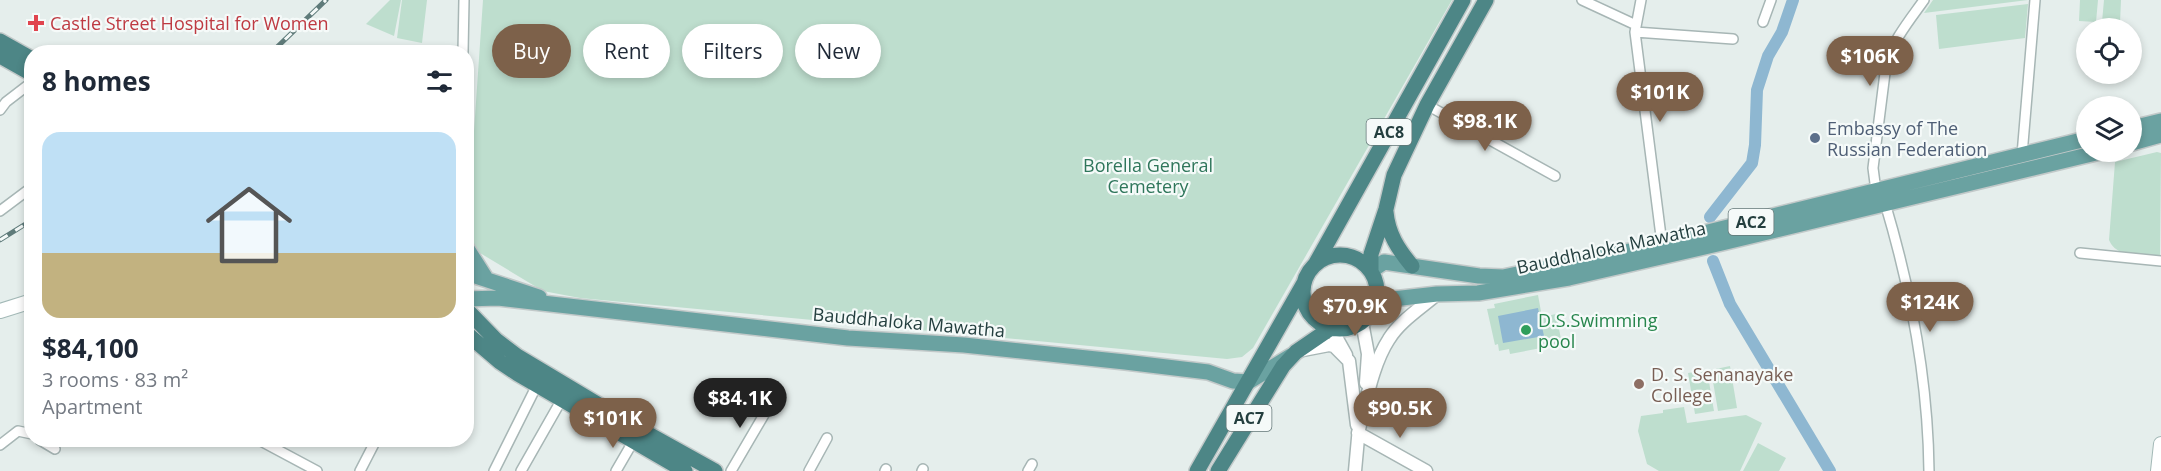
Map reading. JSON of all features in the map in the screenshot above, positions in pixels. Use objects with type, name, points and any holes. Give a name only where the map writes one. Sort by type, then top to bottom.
[{"type":"highway","name":"AC8","points":[[1316,263],[1463,0]]},
{"type":"highway","name":"AC8","points":[[1371,270],[1371,254],[1386,209],[1394,175],[1427,105],[1486,0]]},
{"type":"highway","points":[[0,41],[24,54]]},
{"type":"highway","points":[[0,56],[24,70]]},
{"type":"highway","points":[[1386,209],[1387,226],[1396,247],[1412,266]]},
{"type":"highway","points":[[1345,255],[1362,262],[1371,270],[1377,289],[1374,308],[1362,322],[1342,329],[1321,323],[1312,315],[1306,306],[1303,294],[1304,283],[1316,263],[1327,257],[1345,255]]},
{"type":"highway","name":"AC7","points":[[1197,471],[1304,283]]},
{"type":"highway","points":[[474,317],[496,340],[517,356],[715,471]]},
{"type":"highway","name":"AC7","points":[[1218,471],[1282,366],[1296,352],[1331,327]]},
{"type":"highway","points":[[474,340],[500,362],[685,471]]},
{"type":"main road","points":[[2142,126],[2161,121]]},
{"type":"main road","points":[[2142,140],[2161,135]]},
{"type":"main road","name":"Bauddhaloka Mawatha","points":[[1374,308],[1384,300],[1437,294],[1478,293],[1569,278],[1722,243],[2022,155],[2076,142]]},
{"type":"main road","name":"Bauddhaloka Mawatha","points":[[1371,270],[1384,262],[1479,276],[1503,277],[2076,157]]},
{"type":"main road","points":[[474,260],[485,277]]},
{"type":"main road","name":"Bauddhaloka Mawatha","points":[[474,275],[565,305]]},
{"type":"main road","name":"Bauddhaloka Mawatha","points":[[474,299],[498,298],[848,338],[964,345],[1125,362],[1208,372],[1233,381],[1248,381]]},
{"type":"main road","points":[[0,311],[24,304]]},
{"type":"main road","points":[[1248,381],[1296,352]]},
{"type":"main road","points":[[2158,471],[2161,444]]},
{"type":"street","points":[[463,45],[464,0]]},
{"type":"street","points":[[1582,0],[1635,29],[1733,39]]},
{"type":"street","points":[[1641,0],[1635,29],[1662,244]]},
{"type":"street","points":[[1763,22],[1771,0]]},
{"type":"street","points":[[1924,0],[1896,40],[1888,58],[1873,168],[1915,318],[1928,426],[1929,471]]},
{"type":"street","points":[[2022,155],[2036,0]]},
{"type":"street","points":[[0,110],[6,102],[24,88]]},
{"type":"street","points":[[1427,105],[1555,176]]},
{"type":"street","points":[[0,211],[24,193]]},
{"type":"street","points":[[2080,253],[2161,261]]},
{"type":"street","points":[[1358,432],[1374,373],[1389,339],[1406,320],[1437,294]]},
{"type":"street","points":[[1355,471],[1358,432],[1366,392],[1368,354],[1362,322]]},
{"type":"street","points":[[1331,327],[1341,342],[1349,361],[1358,432]]},
{"type":"street","points":[[1296,352],[1329,345],[1334,346],[1349,361]]},
{"type":"street","points":[[494,471],[537,385]]},
{"type":"street","points":[[521,471],[562,399]]},
{"type":"street","points":[[731,471],[772,401]]},
{"type":"street","points":[[0,446],[18,431],[24,432]]},
{"type":"street","points":[[1358,432],[1426,471]]},
{"type":"street","points":[[809,471],[827,438]]},
{"type":"street","points":[[616,471],[634,440]]},
{"type":"street","points":[[272,447],[317,471]]},
{"type":"street","points":[[360,471],[372,447]]},
{"type":"green space","points":[[390,0],[401,0],[394,36],[366,24]]},
{"type":"green space","points":[[402,0],[427,0],[422,43],[397,38]]},
{"type":"green space","name":"Borella General Cemetery","points":[[483,0],[1452,0],[1253,348],[1242,357],[1227,359],[580,298],[543,291],[480,253],[474,244],[474,131]]},
{"type":"green space","points":[[1933,0],[2028,0],[1924,13]]},
{"type":"green space","points":[[2080,0],[2098,0],[2096,18],[2079,18]]},
{"type":"green space","points":[[2104,0],[2121,0],[2120,18],[2102,18]]},
{"type":"green space","points":[[2028,4],[2025,38],[1939,49],[1936,15]]},
{"type":"green space","points":[[2161,153],[2160,257],[2124,253],[2113,246],[2109,240],[2115,162],[2142,162],[2142,156]]},
{"type":"green space","name":"D.S.Swimming pool","points":[[1538,295],[1542,317],[1556,314],[1562,344],[1510,354],[1509,349],[1499,351],[1498,344],[1495,345],[1487,309],[1495,308],[1494,304]]},
{"type":"green space","points":[[1730,366],[1737,408],[1718,411],[1711,370]]},
{"type":"green space","points":[[1707,370],[1714,411],[1695,414],[1688,373]]},
{"type":"green space","points":[[1684,407],[1687,423],[1746,415],[1762,423],[1740,471],[1659,471],[1647,464],[1638,431],[1641,416]]},
{"type":"green space","points":[[1758,443],[1786,458],[1779,471],[1743,471]]},
{"type":"water","points":[[1538,308],[1544,336],[1503,343],[1498,316]]},
{"type":"waterway","points":[[1710,217],[1752,163],[1757,90],[1768,56],[1782,32],[1793,0]]},
{"type":"waterway","points":[[1713,261],[1730,304],[1830,471]]},
{"type":"railway","points":[[279,45],[326,0]]},
{"type":"railway","points":[[0,240],[24,225]]},
{"type":"place","name":"Castle Street Hospital for Women","points":[[36,23]]},
{"type":"place","name":"Embassy of The Russian Federation","points":[[1815,138]]},
{"type":"place","name":"D.S.Swimming pool","points":[[1526,330]]},
{"type":"place","name":"D. S. Senanayake College","points":[[1639,384]]}]
